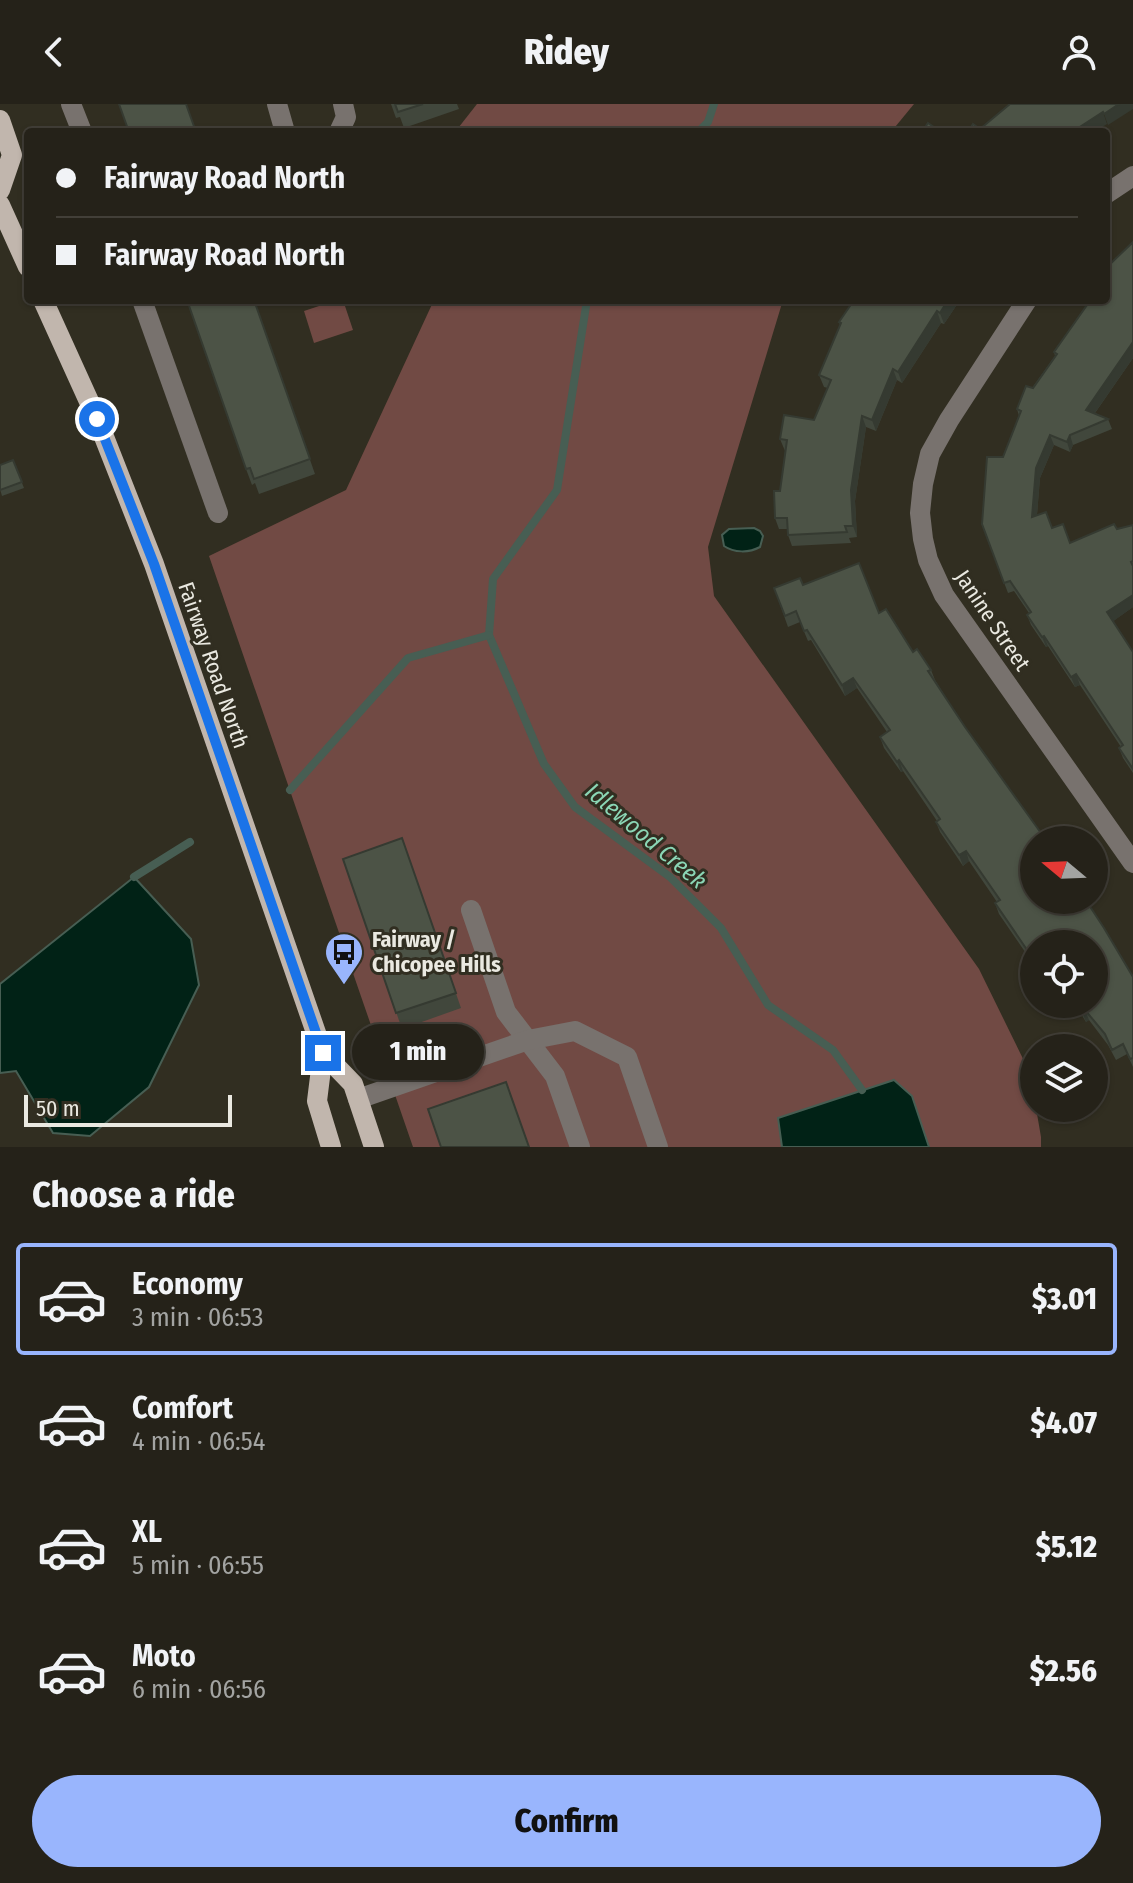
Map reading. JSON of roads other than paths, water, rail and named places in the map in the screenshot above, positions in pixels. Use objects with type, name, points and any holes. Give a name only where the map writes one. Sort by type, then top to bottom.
[{"type":"main road","points":[[0,120],[12,155],[0,190]]},
{"type":"main road","points":[[0,205],[24,258]]},
{"type":"main road","name":"Fairway Road North","points":[[45,304],[97,419],[154,564],[323,1053],[353,1084],[374,1147]]},
{"type":"main road","name":"Fairway Road North","points":[[323,1053],[317,1101],[331,1147]]},
{"type":"street","points":[[71,104],[80,128]]},
{"type":"street","points":[[277,104],[284,128]]},
{"type":"street","points":[[341,128],[346,117],[343,104]]},
{"type":"street","points":[[1110,191],[1133,176]]},
{"type":"street","points":[[143,304],[218,513]]},
{"type":"street","name":"Janine Street","points":[[1024,304],[930,454],[920,513],[923,539],[928,560],[944,595],[1133,863]]},
{"type":"street","points":[[471,910],[506,1012],[555,1076],[580,1147]]},
{"type":"street","points":[[358,1099],[528,1040],[575,1031],[627,1057],[658,1147]]},
{"type":"waterway","name":"Idlewood Creek","points":[[702,128],[708,122],[714,104]]},
{"type":"waterway","name":"Idlewood Creek","points":[[586,304],[557,490],[493,579],[489,635],[544,764],[575,807],[670,877],[721,928],[768,1005],[833,1050],[862,1090]]},
{"type":"waterway","points":[[290,790],[408,658],[489,635]]},
{"type":"waterway","points":[[134,877],[190,842]]},
{"type":"place","name":"Fairway / Chicopee Hills","points":[[344,986]]}]
